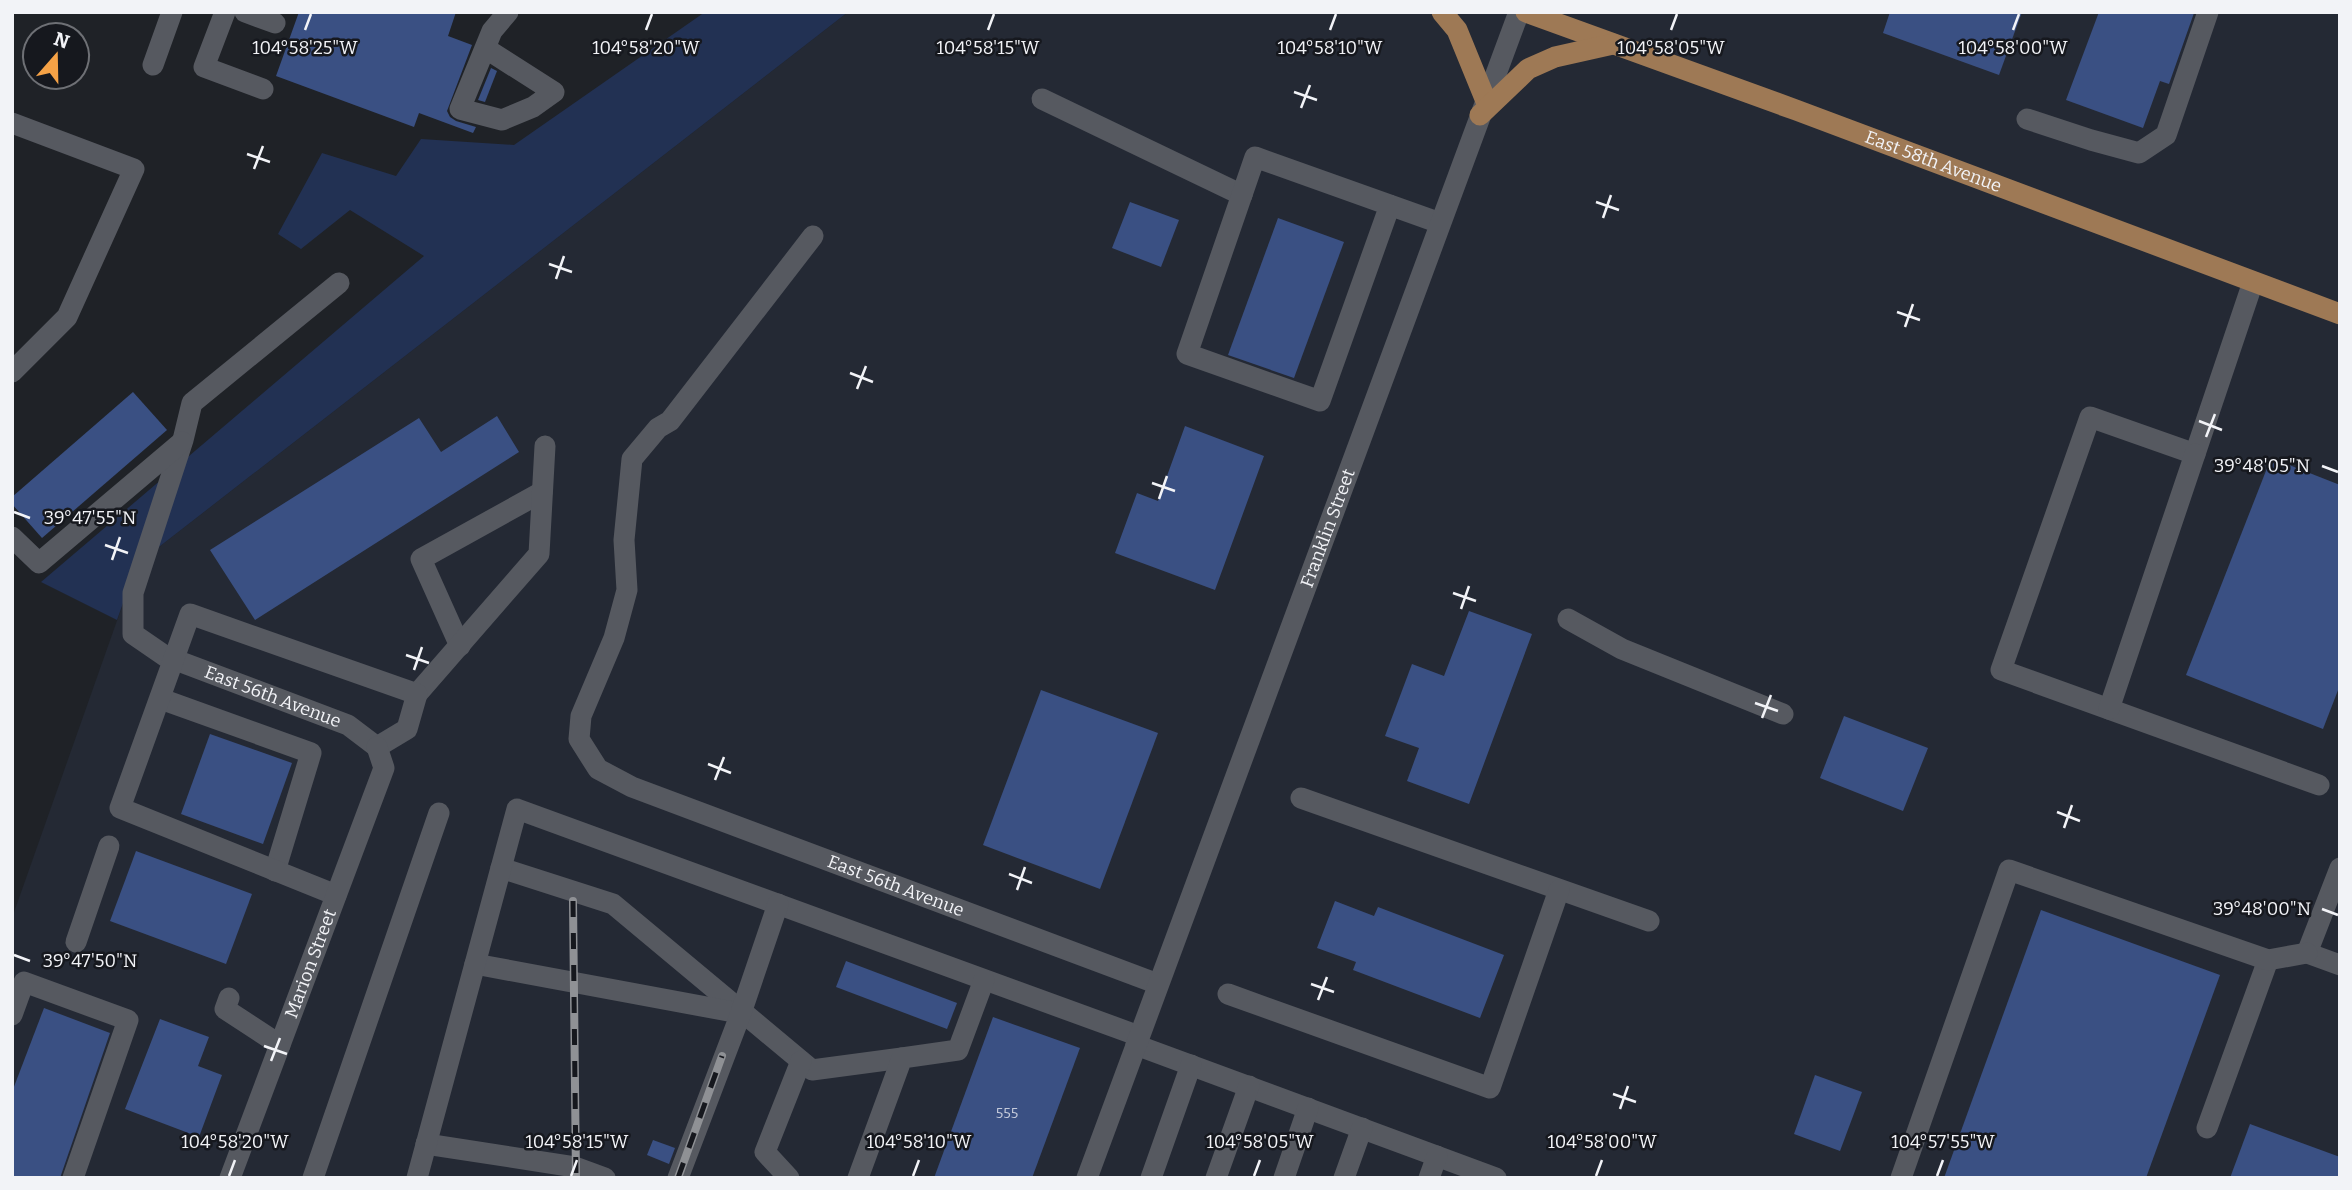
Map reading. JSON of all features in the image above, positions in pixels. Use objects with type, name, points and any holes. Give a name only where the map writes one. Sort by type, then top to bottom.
[{"type":"main road","points":[[1442,12],[1457,30],[1483,108],[1528,69],[1555,57],[1614,44]]},
{"type":"main road","name":"East 58th Avenue","points":[[1526,12],[2340,314]]},
{"type":"street","points":[[152,65],[172,12]]},
{"type":"street","points":[[225,12],[204,67],[262,89]]},
{"type":"street","points":[[245,12],[275,23]]},
{"type":"street","points":[[485,48],[492,32],[508,12]]},
{"type":"street","name":"Franklin Street","points":[[1087,1178],[1518,12]]},
{"type":"street","points":[[2027,119],[2140,153],[2166,135],[2208,12]]},
{"type":"street","points":[[1042,99],[1242,195]]},
{"type":"street","points":[[12,123],[134,169],[67,317],[12,372]]},
{"type":"street","points":[[1390,205],[1320,401],[1187,354],[1255,157],[1390,205],[1440,223]]},
{"type":"street","name":"East 56th Avenue","points":[[813,236],[670,421],[658,428],[632,459],[624,540],[626,590],[614,638],[581,716],[579,739],[598,769],[632,788],[1158,984]]},
{"type":"street","points":[[2109,709],[2253,282]]},
{"type":"street","points":[[12,537],[39,563],[183,440],[192,403],[339,283]]},
{"type":"street","points":[[2195,454],[2090,417],[2001,670],[2319,785]]},
{"type":"street","name":"East 56th Avenue","points":[[183,440],[133,593],[133,634],[170,658],[348,725],[377,747]]},
{"type":"street","points":[[377,747],[407,729],[417,694],[540,554],[545,446]]},
{"type":"street","points":[[460,646],[421,559],[542,492]]},
{"type":"street","points":[[336,895],[120,808],[161,699],[170,658],[190,614],[417,694]]},
{"type":"street","points":[[1568,619],[1622,649],[1783,714]]},
{"type":"street","points":[[161,699],[311,753],[275,871]]},
{"type":"street","name":"Marion Street","points":[[230,1178],[384,768],[377,747]]},
{"type":"street","points":[[1301,798],[1649,922]]},
{"type":"street","points":[[416,1178],[517,809],[984,980],[1191,1065],[1496,1178]]},
{"type":"street","points":[[313,1178],[439,813]]},
{"type":"street","points":[[76,942],[109,846]]},
{"type":"street","points":[[501,868],[613,904],[812,1070],[958,1050],[984,980]]},
{"type":"street","points":[[2307,953],[2340,868]]},
{"type":"street","points":[[1900,1178],[2009,870],[2268,960],[2307,953],[2340,965]]},
{"type":"street","points":[[1228,994],[1490,1088],[1559,890]]},
{"type":"street","points":[[678,1178],[741,1013],[778,904]]},
{"type":"street","points":[[2207,1128],[2268,960]]},
{"type":"street","points":[[475,964],[741,1013]]},
{"type":"street","points":[[12,1016],[24,982],[128,1020],[73,1178]]},
{"type":"street","points":[[229,998],[225,1009],[280,1045]]},
{"type":"street","points":[[858,1178],[902,1058]]},
{"type":"street","points":[[789,1178],[765,1152],[801,1061]]},
{"type":"street","points":[[1151,1178],[1191,1065]]},
{"type":"street","points":[[1216,1178],[1249,1086]]},
{"type":"street","points":[[1284,1178],[1308,1108]]},
{"type":"street","points":[[1344,1178],[1362,1128]]},
{"type":"street","points":[[426,1143],[575,1167],[605,1178]]},
{"type":"street","points":[[1429,1178],[1437,1156]]},
{"type":"shaded area","points":[[705,12],[848,12],[137,564],[117,620],[41,582],[424,256],[350,210],[301,249],[278,234],[322,153],[396,176],[421,139],[514,145]]},
{"type":"shaded area","points":[[848,12],[2340,12],[2340,1178],[12,1178],[12,918],[137,564]]},
{"type":"building","points":[[299,12],[456,12],[448,36],[472,45],[447,111],[456,121],[476,127],[473,133],[419,113],[414,127],[276,76]]},
{"type":"building","points":[[1890,12],[2022,12],[1999,75],[1883,33]]},
{"type":"building","points":[[2099,12],[2194,13],[2169,84],[2160,81],[2143,128],[2066,100]]},
{"type":"building","points":[[491,68],[497,71],[485,102],[478,100]]},
{"type":"building","points":[[1130,202],[1179,220],[1161,267],[1112,248]]},
{"type":"building","points":[[1278,218],[1344,242],[1294,378],[1228,355]]},
{"type":"building","points":[[133,392],[167,430],[42,538],[12,504],[12,497]]},
{"type":"building","points":[[497,416],[519,452],[255,620],[210,550],[419,418],[441,452]]},
{"type":"building","points":[[1185,426],[1264,456],[1215,590],[1115,553],[1137,493],[1158,501]]},
{"type":"building","points":[[2271,458],[2340,485],[2340,685],[2323,729],[2186,675]]},
{"type":"building","points":[[1469,611],[1532,634],[1469,804],[1407,781],[1419,748],[1385,736],[1412,664],[1444,676]]},
{"type":"building","points":[[1041,690],[1158,733],[1100,889],[983,845]]},
{"type":"building","points":[[1844,716],[1928,748],[1903,811],[1820,778]]},
{"type":"building","points":[[210,734],[292,763],[263,844],[181,814]]},
{"type":"building","points":[[136,851],[252,894],[226,964],[110,921]]},
{"type":"building","points":[[1335,901],[1374,916],[1378,907],[1504,955],[1480,1018],[1353,970],[1356,962],[1317,948]]},
{"type":"building","points":[[2041,910],[2220,975],[2146,1178],[1944,1178]]},
{"type":"building","points":[[846,961],[957,1003],[947,1029],[836,987]]},
{"type":"building","points":[[44,1008],[110,1033],[60,1178],[12,1178],[12,1092]]},
{"type":"building","points":[[993,1017],[1080,1048],[1032,1178],[934,1178]]},
{"type":"building","points":[[160,1019],[209,1037],[198,1066],[222,1075],[199,1137],[125,1109]]},
{"type":"building","points":[[1815,1075],[1862,1092],[1840,1151],[1794,1134]]},
{"type":"building","points":[[2250,1124],[2340,1157],[2340,1178],[2230,1178]]},
{"type":"building","points":[[653,1140],[675,1148],[669,1164],[647,1155]]},
{"type":"railway","points":[[573,901],[576,1178]]},
{"type":"railway","points":[[678,1178],[722,1056]]}]
